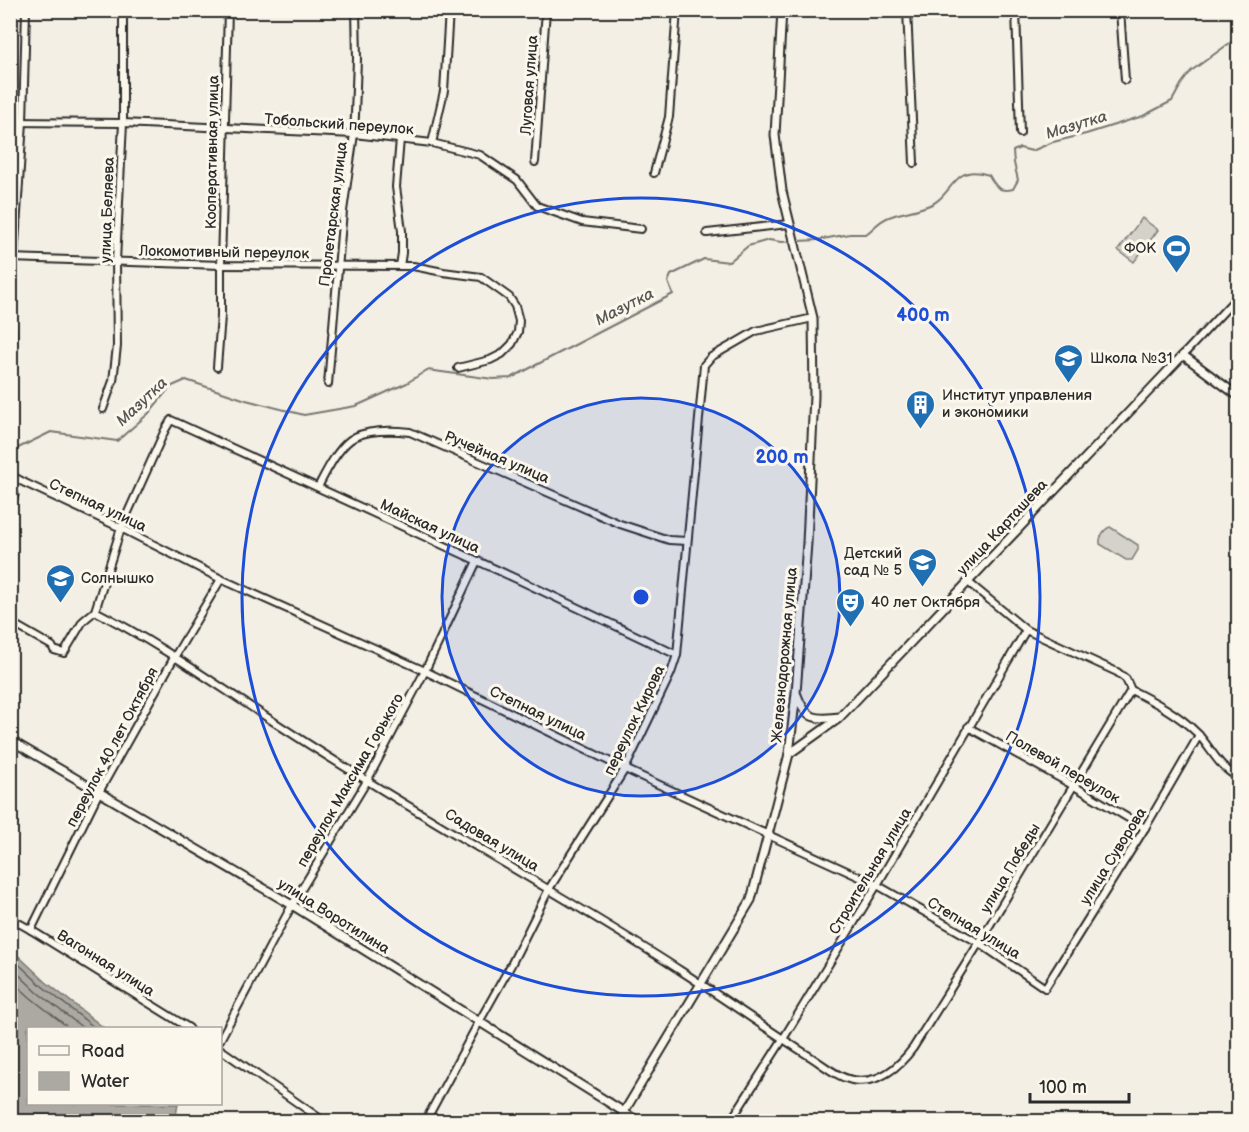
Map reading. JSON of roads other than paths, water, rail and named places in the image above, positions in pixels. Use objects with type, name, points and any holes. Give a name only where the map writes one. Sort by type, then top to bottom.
[{"type":"street","points":[[10,363],[13,344],[12,258],[23,122],[26,10]]},
{"type":"street","name":"улица Беляева","points":[[103,408],[113,381],[117,346],[116,261],[123,123],[123,10]]},
{"type":"street","name":"Кооперативная улица","points":[[217,367],[221,316],[228,10]]},
{"type":"street","name":"Пролетарская улица","points":[[328,384],[342,211],[354,134],[356,10]]},
{"type":"street","points":[[432,143],[444,91],[449,10]]},
{"type":"street","name":"Луговая улица","points":[[535,162],[546,10]]},
{"type":"street","points":[[654,173],[669,117],[676,10]]},
{"type":"street","name":"Железнодорожная улица","points":[[618,1122],[751,900],[789,754],[807,543],[814,407],[813,318],[782,191],[775,135],[782,10]]},
{"type":"street","points":[[907,10],[914,163]]},
{"type":"street","points":[[1016,10],[1020,133]]},
{"type":"street","points":[[1120,10],[1125,80]]},
{"type":"street","name":"Тобольский переулок","points":[[10,122],[123,123],[354,134],[432,143],[480,156],[517,180],[537,206],[582,222],[641,229]]},
{"type":"street","points":[[400,139],[396,187],[402,231],[400,266]]},
{"type":"street","points":[[707,233],[789,224]]},
{"type":"street","name":"Локомотивный переулок","points":[[12,258],[221,265],[413,266],[481,277],[509,297],[515,306],[519,321],[518,332],[512,344],[502,354],[490,360],[458,368]]},
{"type":"street","name":"улица Карташева","points":[[789,754],[840,717],[1239,296]]},
{"type":"street","name":"переулок Кирова","points":[[425,1122],[511,965],[549,889],[625,769],[678,655],[704,365],[711,357],[756,331],[813,318]]},
{"type":"street","points":[[1183,355],[1239,396]]},
{"type":"street","name":"Майская улица","points":[[121,528],[171,420],[678,655]]},
{"type":"street","name":"Ручейная улица","points":[[318,487],[335,458],[351,439],[388,430],[410,432],[620,524],[669,540],[687,541]]},
{"type":"street","name":"Степная улица","points":[[10,475],[221,579],[425,671],[625,769],[877,885],[979,943],[1045,988]]},
{"type":"street","points":[[10,482],[14,495],[10,507]]},
{"type":"street","points":[[10,622],[52,646],[54,650],[64,653],[83,621],[95,611],[121,528]]},
{"type":"street","name":"переулок Максима Горького","points":[[222,1036],[291,905],[367,781],[425,671],[477,561]]},
{"type":"street","name":"переулок 40 лет Октября","points":[[31,930],[99,792],[221,579]]},
{"type":"street","points":[[968,582],[1026,630],[1117,672],[1126,679],[1131,690],[1171,711],[1199,735],[1228,772],[1239,777]]},
{"type":"street","name":"Садовая улица","points":[[95,611],[175,656],[367,781],[549,889],[700,983],[841,1076],[853,1080],[878,1077]]},
{"type":"street","name":"Строительная улица","points":[[730,1122],[877,885],[1026,630]]},
{"type":"street","name":"улица Победы","points":[[878,1077],[892,1071],[904,1061],[913,1048],[1131,690]]},
{"type":"street","points":[[796,693],[805,712],[814,718],[840,717]]},
{"type":"street","name":"Полевой переулок","points":[[968,727],[1145,828]]},
{"type":"street","name":"улица Суворова","points":[[1045,988],[1145,828],[1199,735]]},
{"type":"street","name":"улица Воротилина","points":[[10,740],[291,905],[641,1122]]},
{"type":"street","name":"Вагонная улица","points":[[10,918],[186,1027]]},
{"type":"street","points":[[222,1050],[325,1122]]},
{"type":"water","points":[[10,948],[46,982],[103,1027],[27,1027],[27,1105],[178,1105],[175,1121],[11,1121]]},
{"type":"waterway","name":"Мазутка","points":[[10,452],[51,432],[117,441],[148,414],[170,387],[186,380],[246,400],[304,415],[356,406],[407,383],[427,370],[493,379],[511,378],[673,294],[668,282],[671,275],[704,259],[729,262],[748,246],[769,240],[781,242],[817,240],[850,234],[866,234],[886,218],[934,203],[957,179],[971,172],[989,175],[998,188],[1013,189],[1018,180],[1013,151],[1020,148],[1032,151],[1053,142],[1143,116],[1172,101],[1191,71],[1238,37]]},
{"type":"place","name":"ФОК","points":[[1177,274]]},
{"type":"place","name":"Школа №31","points":[[1069,384]]},
{"type":"place","name":"Институт управления и экономики","points":[[921,430]]},
{"type":"place","name":"Детский сад № 5","points":[[923,588]]},
{"type":"place","name":"Солнышко","points":[[60,604]]},
{"type":"place","name":"40 лет Октября","points":[[850,628]]}]
